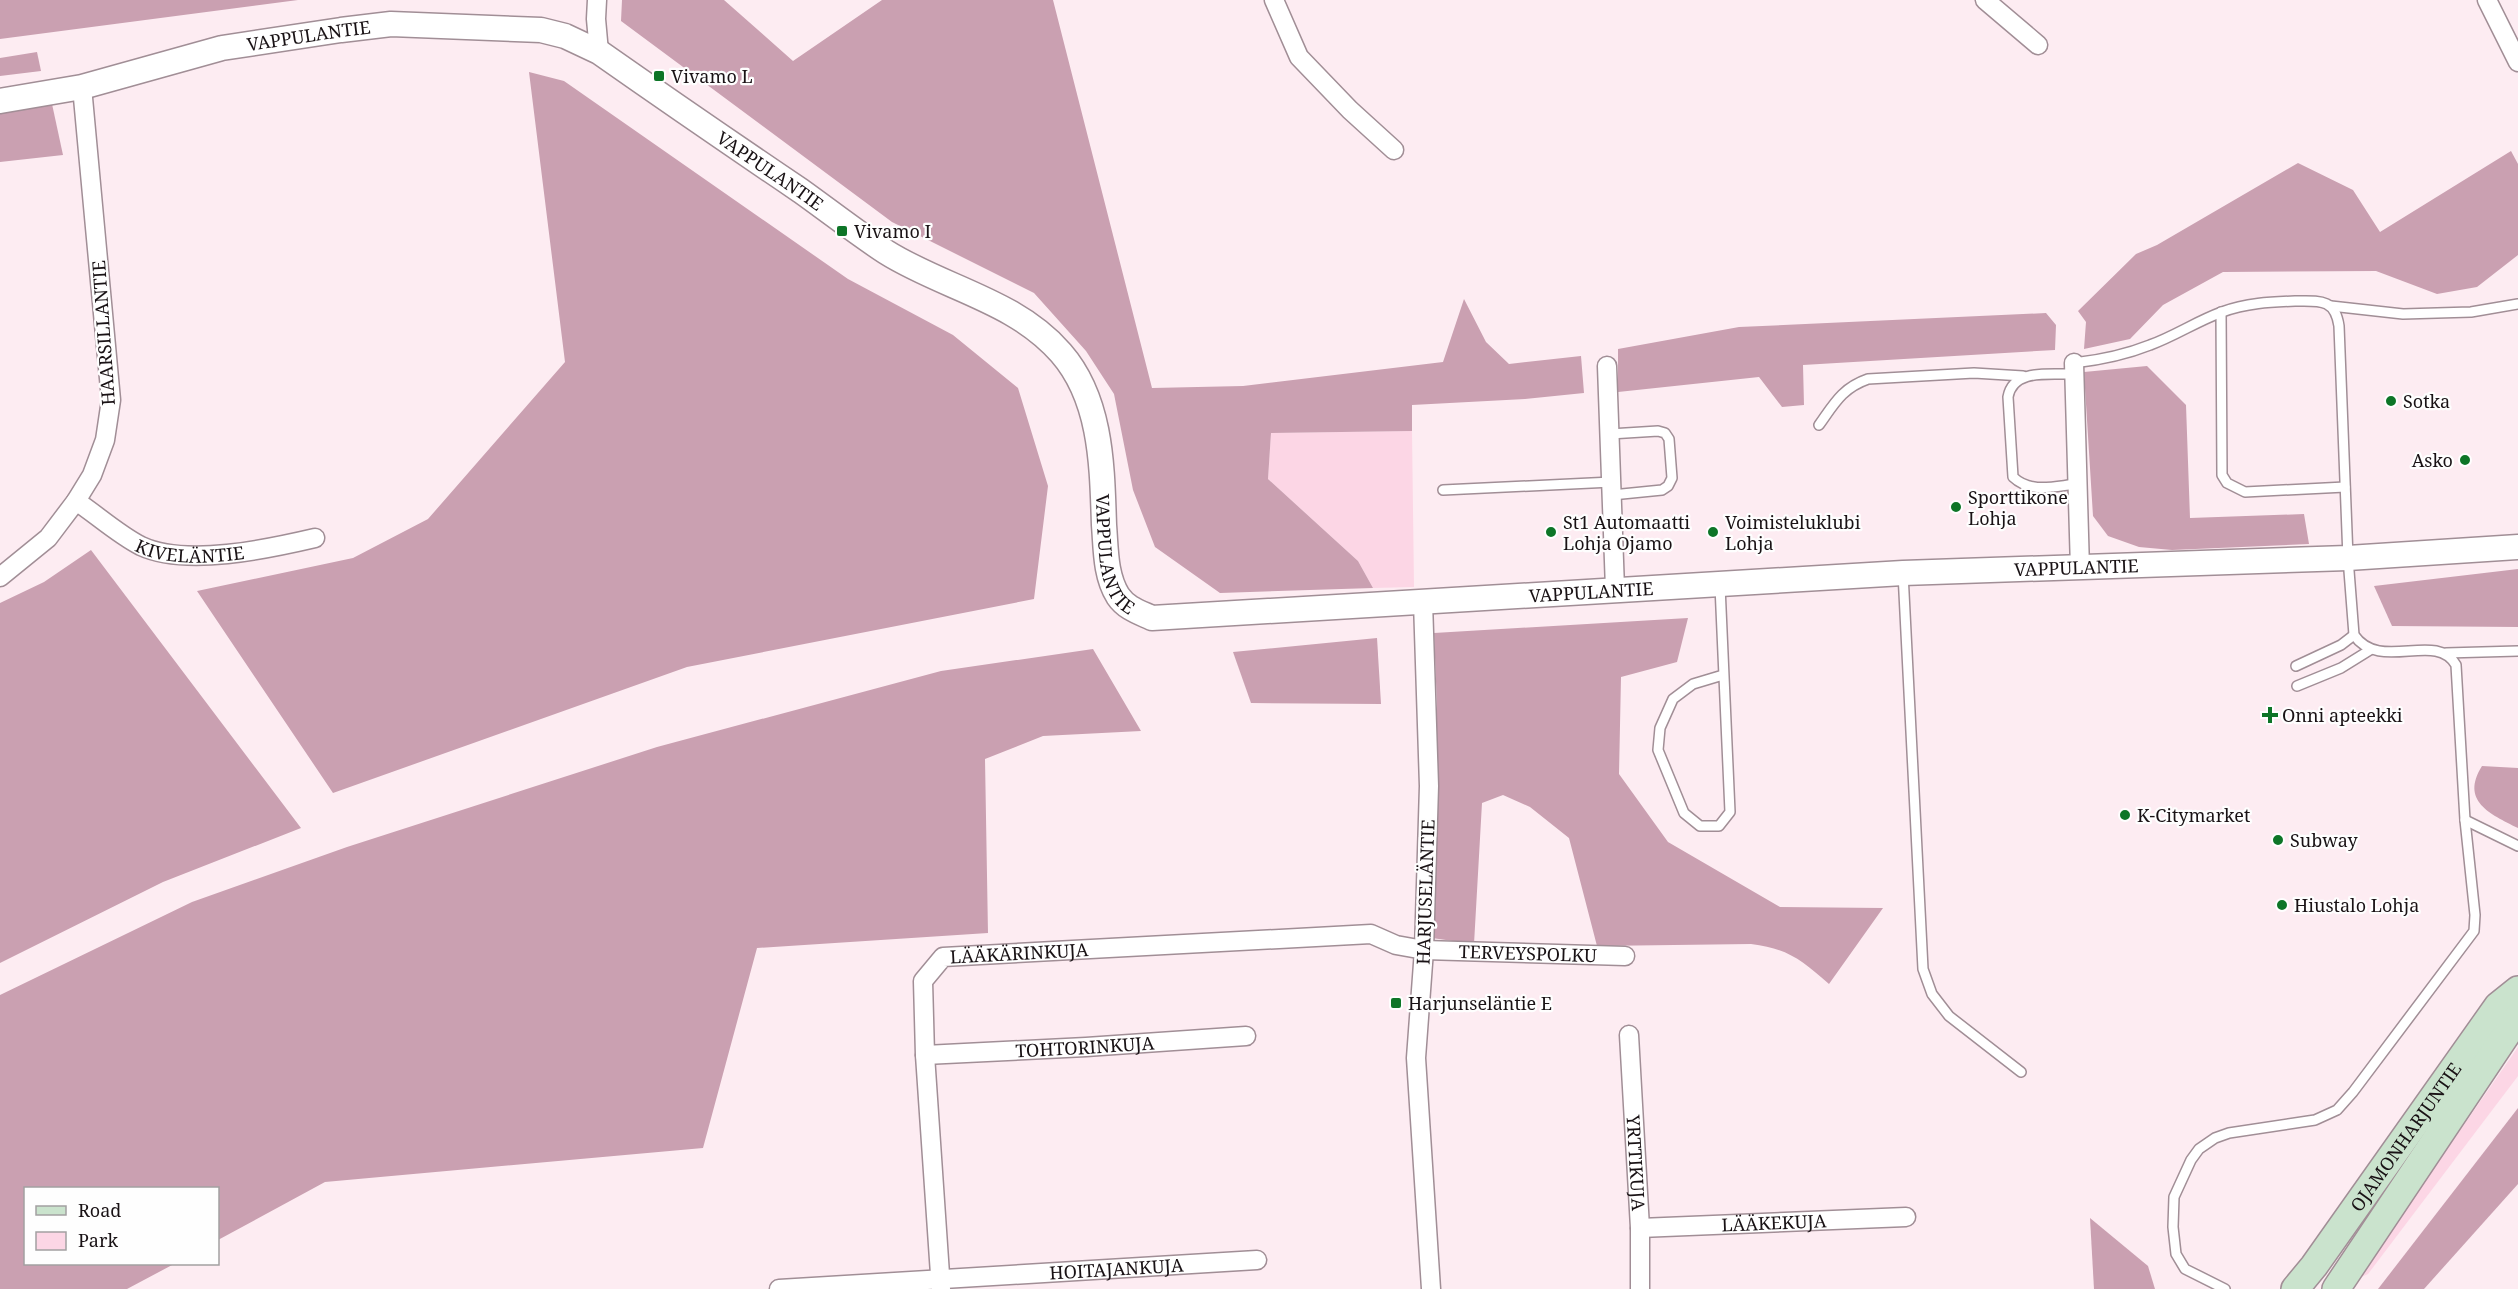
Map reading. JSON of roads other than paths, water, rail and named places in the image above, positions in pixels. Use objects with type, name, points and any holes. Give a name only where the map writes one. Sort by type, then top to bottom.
[{"type":"main road","name":"OJAMONHARJUNTIE","points":[[2295,1289],[2314,1266],[2498,1006],[2518,990]]},
{"type":"main road","name":"OJAMONHARJUNTIE","points":[[2336,1289],[2518,1017]]},
{"type":"street","points":[[597,0],[599,52]]},
{"type":"street","points":[[1274,0],[1299,57],[1350,110],[1394,150]]},
{"type":"street","points":[[1985,0],[2038,45]]},
{"type":"street","points":[[2487,0],[2518,62]]},
{"type":"street","name":"VAPPULANTIE","points":[[0,101],[82,87],[222,48],[391,24],[541,30],[565,36],[599,52],[887,252],[940,280],[995,303],[1031,325],[1062,353],[1084,388],[1096,428],[1102,469],[1106,561],[1119,596],[1131,609],[1152,618],[1903,573],[2080,569],[2348,558],[2518,547]]},
{"type":"street","name":"HAARSILLANTIE","points":[[0,577],[48,538],[92,475],[105,440],[111,400],[82,87]]},
{"type":"street","points":[[1607,366],[1615,589]]},
{"type":"street","points":[[2074,369],[2080,569]]},
{"type":"street","name":"KIVELÄNTIE","points":[[76,501],[142,546],[164,553],[199,555],[257,551],[315,538]]},
{"type":"street","name":"HARJUSELÄNTIE","points":[[1424,602],[1429,786],[1424,950],[1416,1058],[1431,1289]]},
{"type":"street","name":"LÄÄKÄRINKUJA","points":[[940,1283],[925,1055],[923,981],[944,957],[1371,934],[1396,945]]},
{"type":"street","name":"TERVEYSPOLKU","points":[[1396,945],[1424,950],[1625,956]]},
{"type":"street","name":"YRTTIKUJA","points":[[1629,1035],[1640,1228],[1640,1289]]},
{"type":"street","name":"TOHTORINKUJA","points":[[925,1055],[1246,1036]]},
{"type":"street","name":"LÄÄKEKUJA","points":[[1640,1228],[1906,1217]]},
{"type":"street","name":"HOITAJANKUJA","points":[[779,1289],[940,1283],[1257,1260]]},
{"type":"lane","points":[[1819,425],[1842,393],[1853,384],[1868,379],[1974,373],[2025,376],[2074,369],[2149,346],[2221,312],[2263,302],[2318,300],[2331,306],[2403,314],[2471,312],[2518,304]]},
{"type":"lane","points":[[2331,306],[2337,314],[2339,326],[2348,558],[2354,635],[2361,645],[2380,652],[2518,651]]},
{"type":"lane","points":[[2221,312],[2222,475],[2226,483],[2245,492],[2345,487]]},
{"type":"lane","points":[[2025,376],[2015,381],[2010,387],[2008,398],[2013,477],[2031,489],[2077,484]]},
{"type":"lane","points":[[1443,490],[1612,488],[1662,490],[1668,486],[1672,478],[1670,439],[1665,433],[1658,431],[1610,434]]},
{"type":"lane","points":[[1903,573],[1923,969],[1932,994],[1949,1016],[2021,1072]]},
{"type":"lane","points":[[1719,584],[1731,812],[1719,826],[1700,826],[1684,813],[1658,750],[1660,728],[1673,699],[1693,684],[1723,675]]},
{"type":"lane","points":[[2296,666],[2341,645],[2354,635]]},
{"type":"lane","points":[[2297,686],[2341,668],[2370,650]]},
{"type":"lane","points":[[2225,1289],[2186,1269],[2176,1254],[2173,1227],[2174,1197],[2191,1160],[2199,1149],[2229,1132],[2315,1120],[2337,1110],[2474,931],[2475,915],[2465,820],[2456,665],[2446,653]]},
{"type":"lane","points":[[2465,820],[2518,846]]},
{"type":"place","name":"Vivamo L","points":[[659,76]]},
{"type":"place","name":"Vivamo I","points":[[842,231]]},
{"type":"place","name":"Sotka","points":[[2391,401]]},
{"type":"place","name":"Asko","points":[[2465,460]]},
{"type":"place","name":"Sporttikone Lohja","points":[[1956,507]]},
{"type":"place","name":"St1 Automaatti Lohja Ojamo","points":[[1551,532]]},
{"type":"place","name":"Voimisteluklubi Lohja","points":[[1713,532]]},
{"type":"place","name":"Onni apteekki","points":[[2270,715]]},
{"type":"place","name":"K-Citymarket","points":[[2125,815]]},
{"type":"place","name":"Subway","points":[[2278,840]]},
{"type":"place","name":"Hiustalo Lohja","points":[[2282,905]]},
{"type":"place","name":"Harjunseläntie E","points":[[1396,1003]]}]
